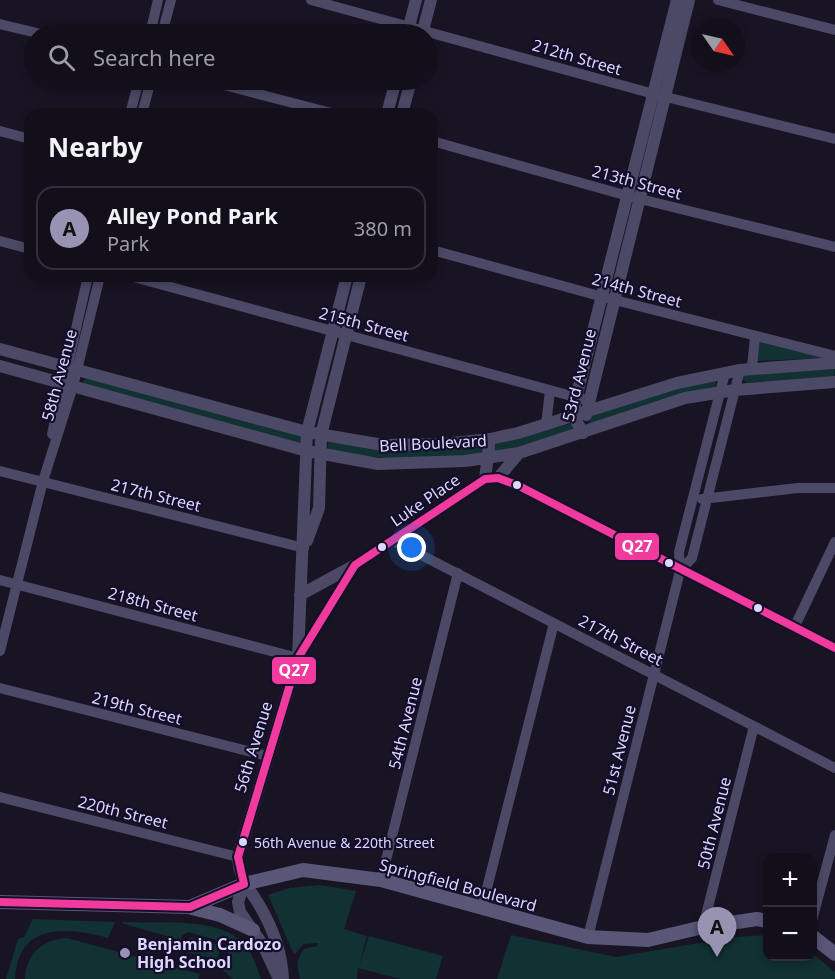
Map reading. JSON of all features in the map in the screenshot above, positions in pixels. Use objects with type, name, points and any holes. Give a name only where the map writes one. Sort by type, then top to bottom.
[{"type":"main road","name":"Springfield Boulevard","points":[[0,902],[190,907],[244,884],[303,870],[381,880],[588,937],[648,940],[703,927],[763,920]]},
{"type":"main road","points":[[190,907],[220,915],[253,930]]},
{"type":"main road","points":[[817,939],[835,954]]},
{"type":"street","points":[[152,24],[158,0]]},
{"type":"street","points":[[165,24],[171,0]]},
{"type":"street","name":"212th Street","points":[[311,0],[389,24]]},
{"type":"street","points":[[410,24],[416,0]]},
{"type":"street","points":[[425,24],[431,0]]},
{"type":"street","name":"53rd Avenue","points":[[660,95],[677,0]]},
{"type":"street","name":"53rd Avenue","points":[[583,433],[609,299],[660,95],[689,0]]},
{"type":"street","points":[[718,0],[835,30]]},
{"type":"street","points":[[0,24],[24,30]]},
{"type":"street","name":"212th Street","points":[[438,36],[835,139]]},
{"type":"street","points":[[132,108],[137,90]]},
{"type":"street","points":[[144,108],[148,90]]},
{"type":"street","points":[[243,90],[312,108]]},
{"type":"street","points":[[389,108],[393,90]]},
{"type":"street","points":[[404,108],[408,90]]},
{"type":"street","points":[[0,131],[24,137]]},
{"type":"street","name":"213th Street","points":[[438,143],[634,197],[835,247]]},
{"type":"street","points":[[0,241],[24,247]]},
{"type":"street","name":"214th Street","points":[[438,251],[609,299],[835,356]]},
{"type":"street","name":"58th Avenue","points":[[71,369],[87,282]]},
{"type":"street","name":"58th Avenue","points":[[0,651],[71,369],[98,282]]},
{"type":"street","name":"215th Street","points":[[152,282],[576,398],[588,406]]},
{"type":"street","name":"56th Avenue","points":[[281,979],[283,963],[276,941],[258,903],[244,884],[238,857],[298,658],[307,432],[345,282]]},
{"type":"street","name":"56th Avenue","points":[[304,548],[318,508],[321,435],[359,282]]},
{"type":"street","name":"53rd Avenue","points":[[583,433],[573,415],[576,398],[609,299]]},
{"type":"street","name":"51st Avenue","points":[[680,571],[692,558],[735,390],[746,369],[755,336]]},
{"type":"street","name":"Bell Boulevard","points":[[0,349],[307,432],[383,445],[443,444],[490,439],[546,425],[573,415],[588,406],[677,383],[746,369],[835,363]]},
{"type":"street","name":"Bell Boulevard","points":[[0,366],[307,451],[378,464],[488,458],[519,453],[685,398],[735,390],[835,382]]},
{"type":"street","name":"51st Avenue","points":[[588,937],[680,571],[679,552],[725,373]]},
{"type":"street","points":[[546,425],[550,391]]},
{"type":"street","points":[[490,439],[488,458],[491,478]]},
{"type":"street","points":[[491,478],[519,453]]},
{"type":"street","name":"217th Street","points":[[0,471],[304,548]]},
{"type":"street","points":[[491,478],[517,485],[680,571],[835,648]]},
{"type":"street","name":"Luke Place","points":[[298,658],[355,565],[491,478]]},
{"type":"street","points":[[692,500],[798,488],[835,488]]},
{"type":"street","name":"217th Street","points":[[392,540],[835,768]]},
{"type":"street","points":[[794,628],[835,542]]},
{"type":"street","points":[[300,595],[355,565]]},
{"type":"street","name":"54th Avenue","points":[[381,880],[458,573]]},
{"type":"street","name":"218th Street","points":[[0,580],[298,658]]},
{"type":"street","points":[[482,908],[554,623]]},
{"type":"street","name":"219th Street","points":[[0,688],[267,756]]},
{"type":"street","name":"50th Avenue","points":[[703,927],[754,726]]},
{"type":"street","name":"220th Street","points":[[0,797],[238,857]]},
{"type":"street","points":[[816,907],[835,835]]},
{"type":"street","name":"56th Avenue","points":[[244,884],[238,902],[240,912],[281,979]]},
{"type":"green space","points":[[757,340],[825,358],[756,361]]},
{"type":"green space","points":[[835,369],[834,378],[747,383],[743,379],[744,375]]},
{"type":"green space","points":[[88,377],[301,436],[302,444],[83,385],[83,381]]},
{"type":"green space","points":[[716,381],[715,388],[590,425],[589,423],[591,416],[669,389]]},
{"type":"green space","points":[[573,423],[578,429],[535,445],[493,451],[497,443]]},
{"type":"green space","points":[[328,442],[378,448],[484,445],[483,454],[391,459],[327,451]]},
{"type":"green space","points":[[320,885],[356,891],[344,929],[367,936],[359,966],[369,936],[443,956],[436,979],[400,979],[358,968],[357,979],[300,979],[298,960],[300,956],[304,949],[317,946],[318,943],[304,944],[294,955],[268,895],[289,888]]},
{"type":"green space","points":[[33,919],[115,922],[108,938],[61,931],[35,938],[25,947],[18,960],[15,979],[6,979],[18,939],[24,937]]},
{"type":"green space","points":[[121,923],[188,923],[221,929],[245,945],[253,957],[261,979],[233,979],[223,970],[229,949],[227,943],[188,932],[182,935],[180,940]]},
{"type":"green space","points":[[511,935],[616,957],[734,937],[763,935],[763,961],[817,961],[817,957],[835,972],[835,979],[497,979]]},
{"type":"green space","points":[[190,937],[221,946],[217,960],[186,952]]},
{"type":"green space","points":[[67,938],[200,974],[198,979],[25,979],[29,962],[37,949],[50,941]]},
{"type":"transit line","name":"Q27","points":[[244,884],[238,857],[298,658],[355,565],[485,479],[498,478],[517,485],[835,648]]},
{"type":"transit line","name":"Q27","points":[[0,902],[190,907],[244,884]]},
{"type":"place","name":"56th Avenue & 220th Street","points":[[243,842]]},
{"type":"place","name":"Benjamin Cardozo High School","points":[[125,953]]},
{"type":"place","name":"Alley Pond Park","points":[[717,957]]}]
